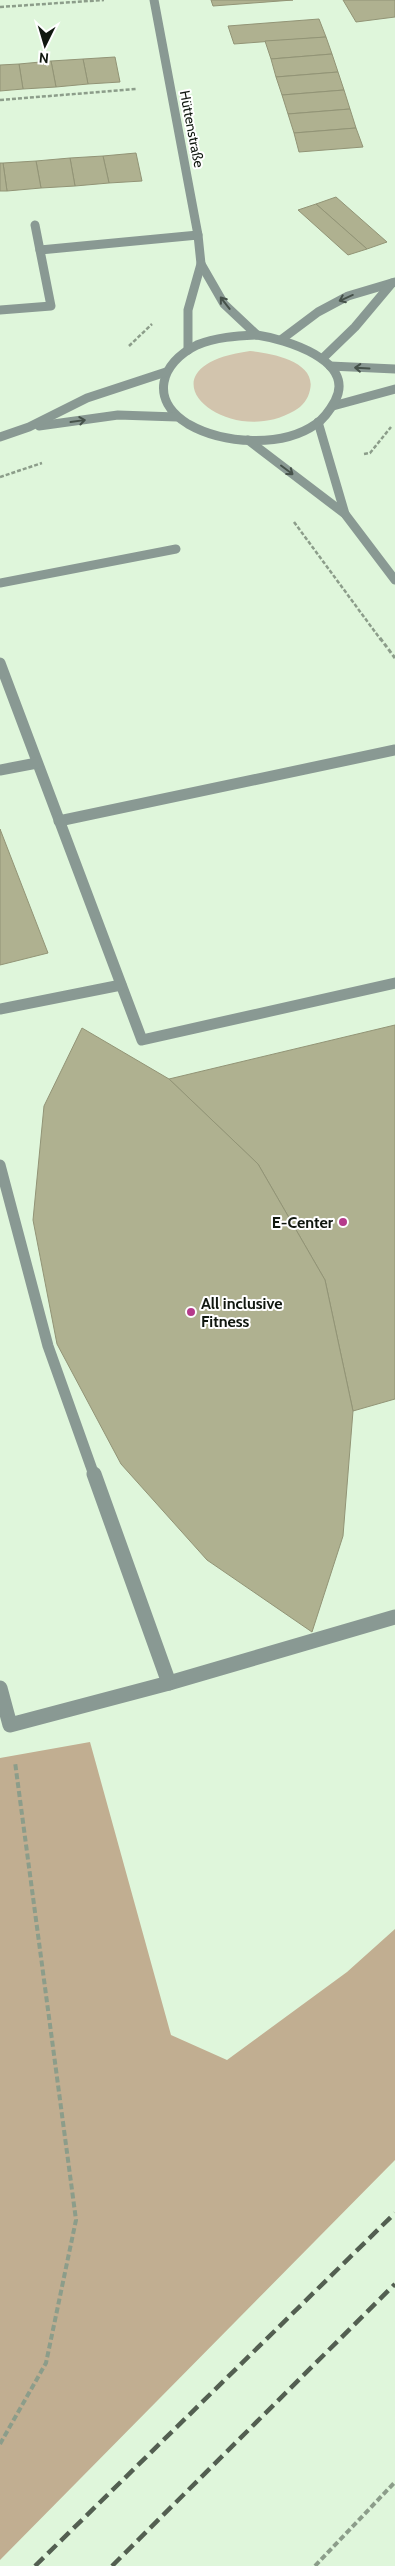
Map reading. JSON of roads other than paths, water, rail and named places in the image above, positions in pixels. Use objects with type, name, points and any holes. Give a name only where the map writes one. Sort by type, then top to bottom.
[{"type":"street","name":"Hüttenstraße","points":[[154,0],[198,235],[201,264]]},
{"type":"street","points":[[0,310],[51,306],[35,225]]},
{"type":"street","points":[[40,250],[198,235]]},
{"type":"street","points":[[201,264],[224,304],[257,335]]},
{"type":"street","points":[[188,350],[188,310],[201,264]]},
{"type":"street","points":[[282,338],[318,312],[348,296],[394,283]]},
{"type":"street","points":[[323,358],[355,327],[394,283]]},
{"type":"street","points":[[257,335],[282,338],[304,347],[323,358],[337,379],[338,393],[333,406],[318,422],[298,432],[274,438],[248,440],[221,437],[196,429],[178,417],[166,402],[162,387],[166,372],[175,360],[188,350],[208,341],[232,336],[257,335]]},
{"type":"street","points":[[330,366],[395,369]]},
{"type":"street","points":[[0,437],[29,427],[88,398],[166,372]]},
{"type":"street","points":[[333,406],[395,389]]},
{"type":"street","points":[[29,427],[118,415],[178,417]]},
{"type":"street","points":[[318,422],[344,514]]},
{"type":"street","points":[[248,440],[344,514],[395,580]]},
{"type":"street","points":[[0,582],[176,549]]},
{"type":"street","points":[[0,663],[142,1040],[395,983]]},
{"type":"street","points":[[59,820],[395,750]]},
{"type":"street","points":[[0,770],[38,763]]},
{"type":"street","points":[[0,1009],[121,985]]},
{"type":"street","points":[[0,1165],[48,1346],[169,1683]]},
{"type":"street","points":[[0,1688],[10,1725],[169,1683],[395,1617]]},
{"type":"railway","points":[[35,2566],[395,2213]]},
{"type":"railway","points":[[112,2566],[395,2284]]},
{"type":"place","name":"E-Center","points":[[343,1222]]},
{"type":"place","name":"All inclusive Fitness","points":[[191,1312]]}]
